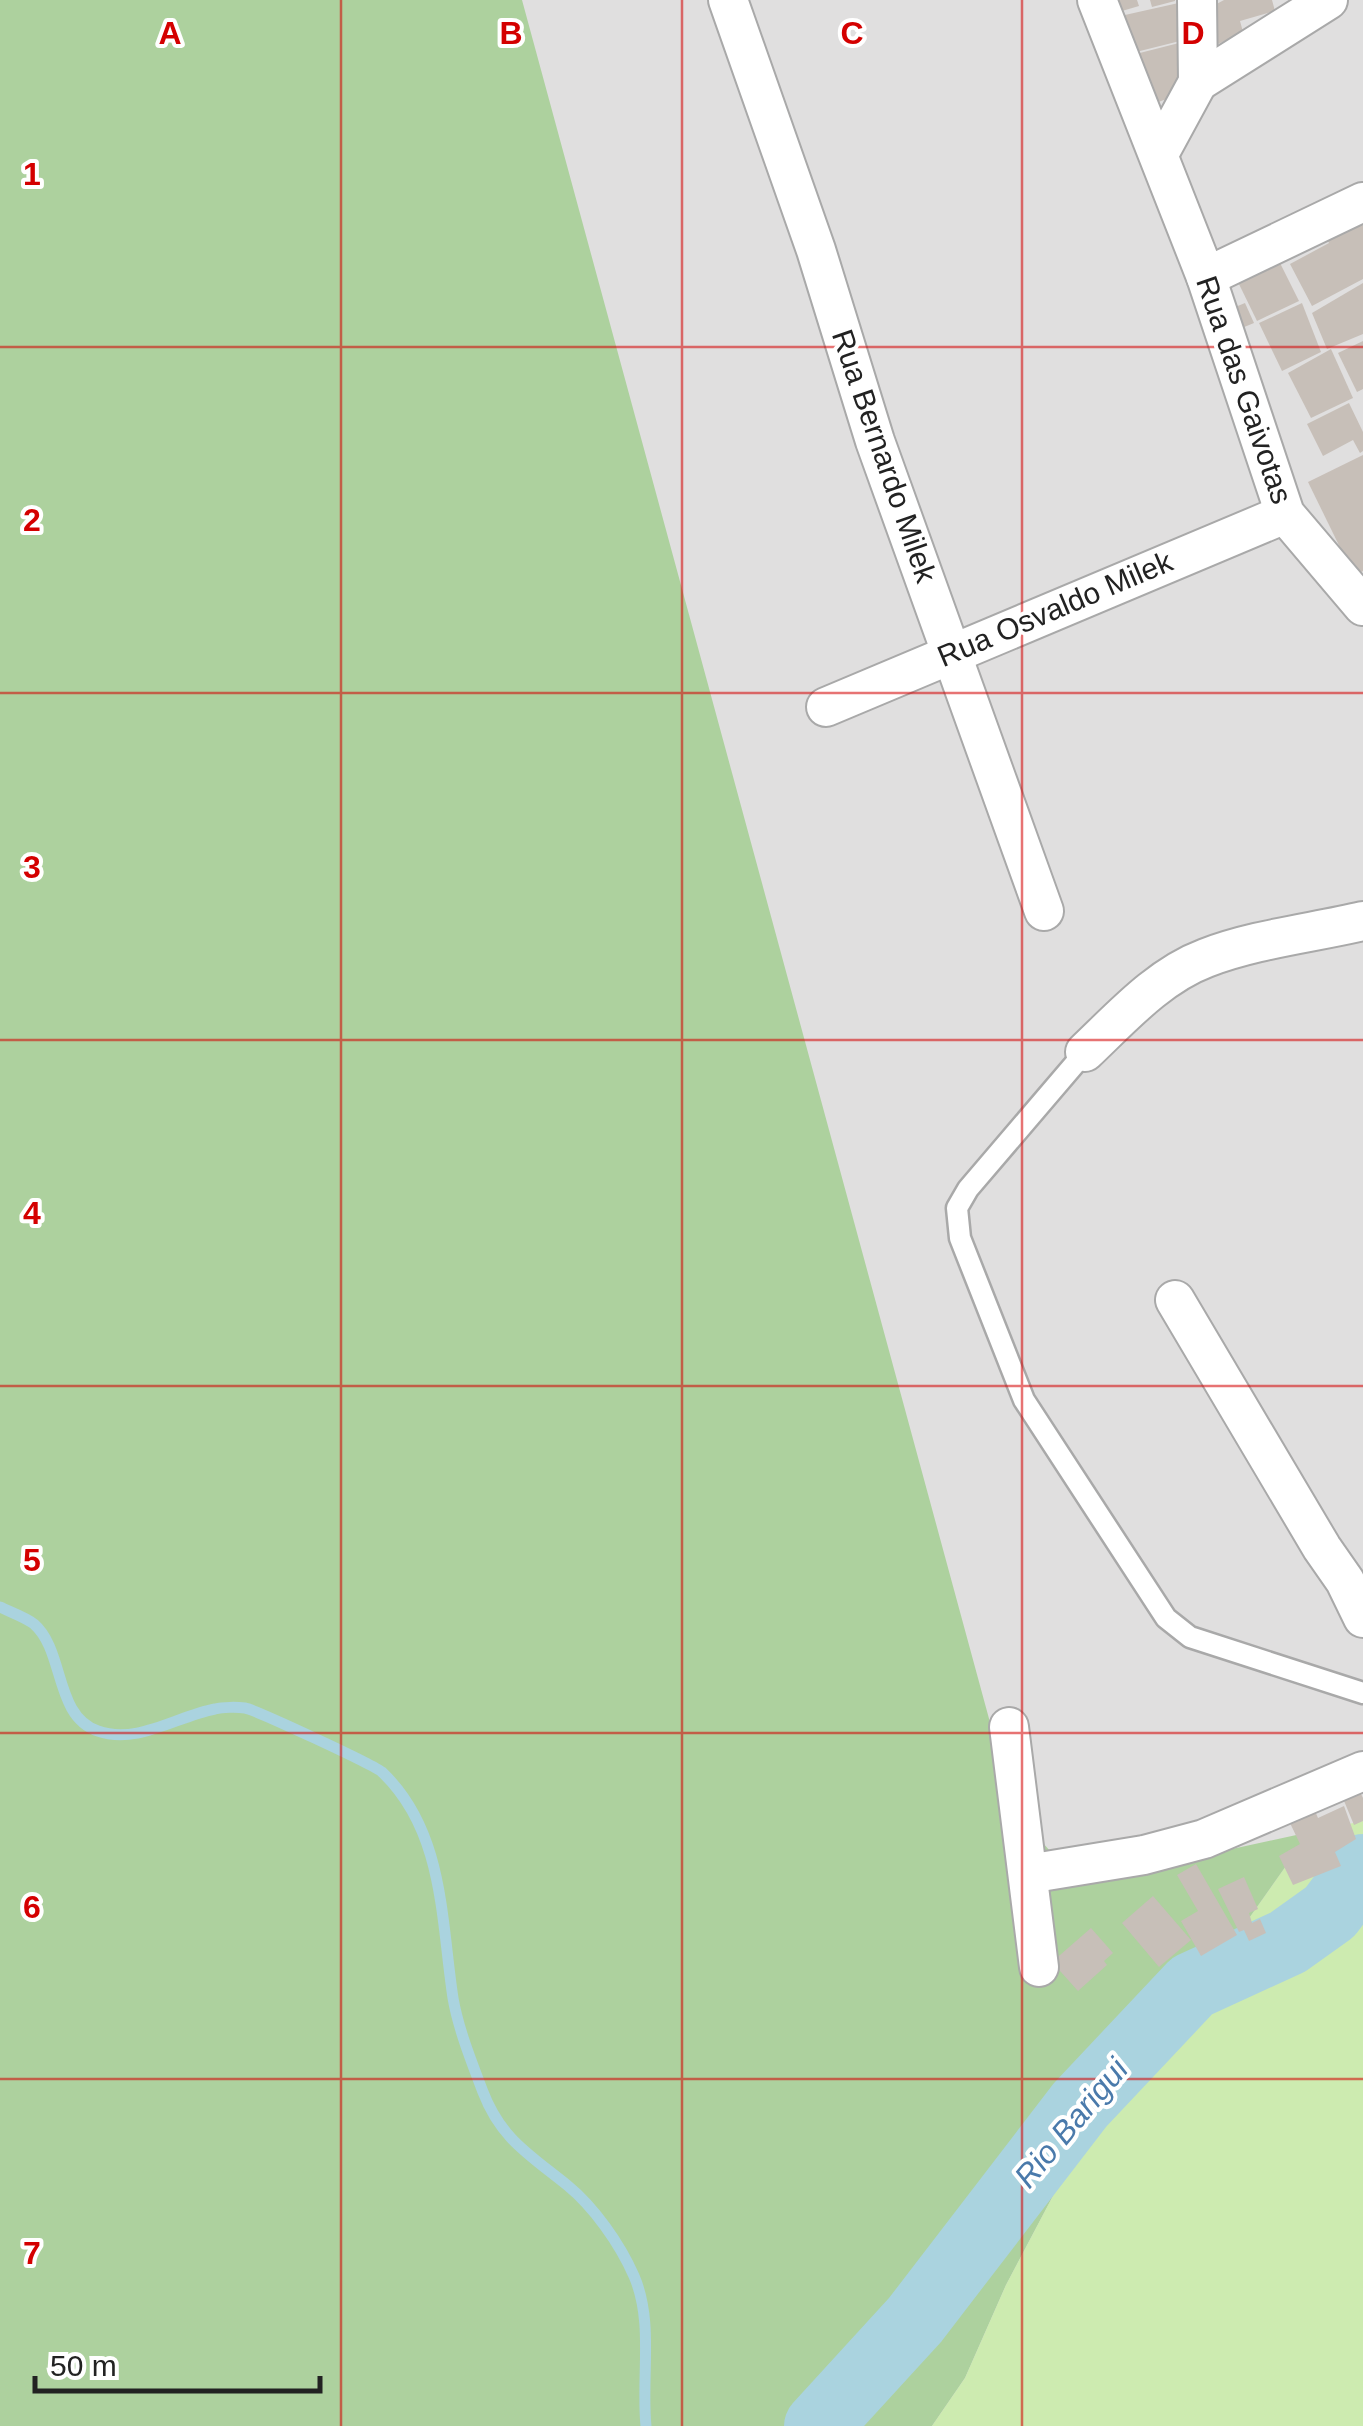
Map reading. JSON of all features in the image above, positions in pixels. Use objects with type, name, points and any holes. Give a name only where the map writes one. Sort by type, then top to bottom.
[{"type":"street","name":"Rua Bernardo Milek","points":[[728,0],[816,250],[874,441],[1044,911]]},
{"type":"street","name":"Rua das Gaivotas","points":[[1097,0],[1206,277],[1285,514],[1363,606]]},
{"type":"street","points":[[1160,152],[1198,82],[1198,0]]},
{"type":"street","points":[[1198,82],[1328,0]]},
{"type":"street","points":[[1206,277],[1363,202]]},
{"type":"street","name":"Rua Osvaldo Milek","points":[[826,707],[1285,514]]},
{"type":"street","points":[[1085,1052],[1139,1001],[1204,958],[1363,921]]},
{"type":"street","points":[[1176,1300],[1322,1548],[1354,1576],[1363,1618]]},
{"type":"street","points":[[1009,1727],[1038,1968]]},
{"type":"street","points":[[1028,1874],[1144,1855],[1204,1840],[1363,1772]]},
{"type":"lane","points":[[1085,1052],[968,1188],[957,1208],[960,1238],[1024,1400],[1166,1618],[1190,1636],[1363,1693]]},
{"type":"shaded area","points":[[233,0],[1363,0],[1363,2084],[1075,2007]]},
{"type":"green space","points":[[0,0],[522,0],[991,1726],[1024,1821],[1056,1858],[1131,1871],[1310,1832],[1054,2194],[1006,2285],[965,2378],[932,2426],[0,2426]]},
{"type":"green space","points":[[1363,1821],[1363,2426],[932,2426],[965,2378],[1006,2285],[1054,2194],[1310,1832]]},
{"type":"building","points":[[1100,0],[1137,0],[1139,6],[1105,16]]},
{"type":"building","points":[[1150,0],[1175,0],[1175,1],[1152,7]]},
{"type":"building","points":[[1224,0],[1272,0],[1275,11],[1240,21],[1243,32],[1218,44],[1213,6]]},
{"type":"building","points":[[1183,2],[1180,41],[1120,56],[1107,19]]},
{"type":"building","points":[[1179,43],[1178,95],[1147,106],[1124,57]]},
{"type":"building","points":[[1356,214],[1363,226],[1363,279],[1312,306],[1290,264],[1329,243],[1323,232]]},
{"type":"building","points":[[1277,257],[1299,301],[1257,321],[1236,278]]},
{"type":"building","points":[[1363,283],[1363,334],[1327,349],[1312,313]]},
{"type":"building","points":[[1245,303],[1254,323],[1232,332],[1223,312]]},
{"type":"building","points":[[1302,303],[1321,352],[1282,371],[1259,323]]},
{"type":"building","points":[[1363,341],[1363,389],[1357,392],[1338,353]]},
{"type":"building","points":[[1331,349],[1353,398],[1311,418],[1288,373]]},
{"type":"building","points":[[1349,403],[1363,432],[1363,451],[1360,453],[1353,440],[1323,456],[1307,424]]},
{"type":"building","points":[[1363,455],[1363,571],[1354,576],[1308,482]]},
{"type":"building","points":[[1359,1790],[1363,1821],[1354,1825],[1342,1796]]},
{"type":"building","points":[[1344,1806],[1356,1839],[1335,1852],[1341,1866],[1293,1885],[1279,1856],[1300,1844],[1290,1823],[1315,1811],[1318,1818]]},
{"type":"building","points":[[1196,1864],[1237,1935],[1201,1956],[1181,1921],[1198,1911],[1177,1875]]},
{"type":"building","points":[[1244,1877],[1258,1909],[1249,1913],[1252,1923],[1260,1919],[1266,1933],[1249,1941],[1244,1930],[1239,1932],[1218,1889]]},
{"type":"building","points":[[1153,1896],[1191,1940],[1159,1967],[1122,1923]]},
{"type":"building","points":[[1091,1928],[1113,1953],[1104,1961],[1107,1965],[1078,1991],[1052,1962]]},
{"type":"waterway","points":[[0,1607],[30,1621],[44,1636],[74,1712],[98,1731],[142,1732],[215,1709],[245,1708],[374,1767],[402,1795],[429,1849],[442,1907],[455,2009],[490,2108],[518,2145],[596,2215],[634,2276],[644,2312],[646,2426]]},
{"type":"waterway","name":"Rio Barigui","points":[[818,2426],[915,2320],[1080,2105],[1192,1986],[1288,1942],[1330,1912],[1363,1868]]}]
